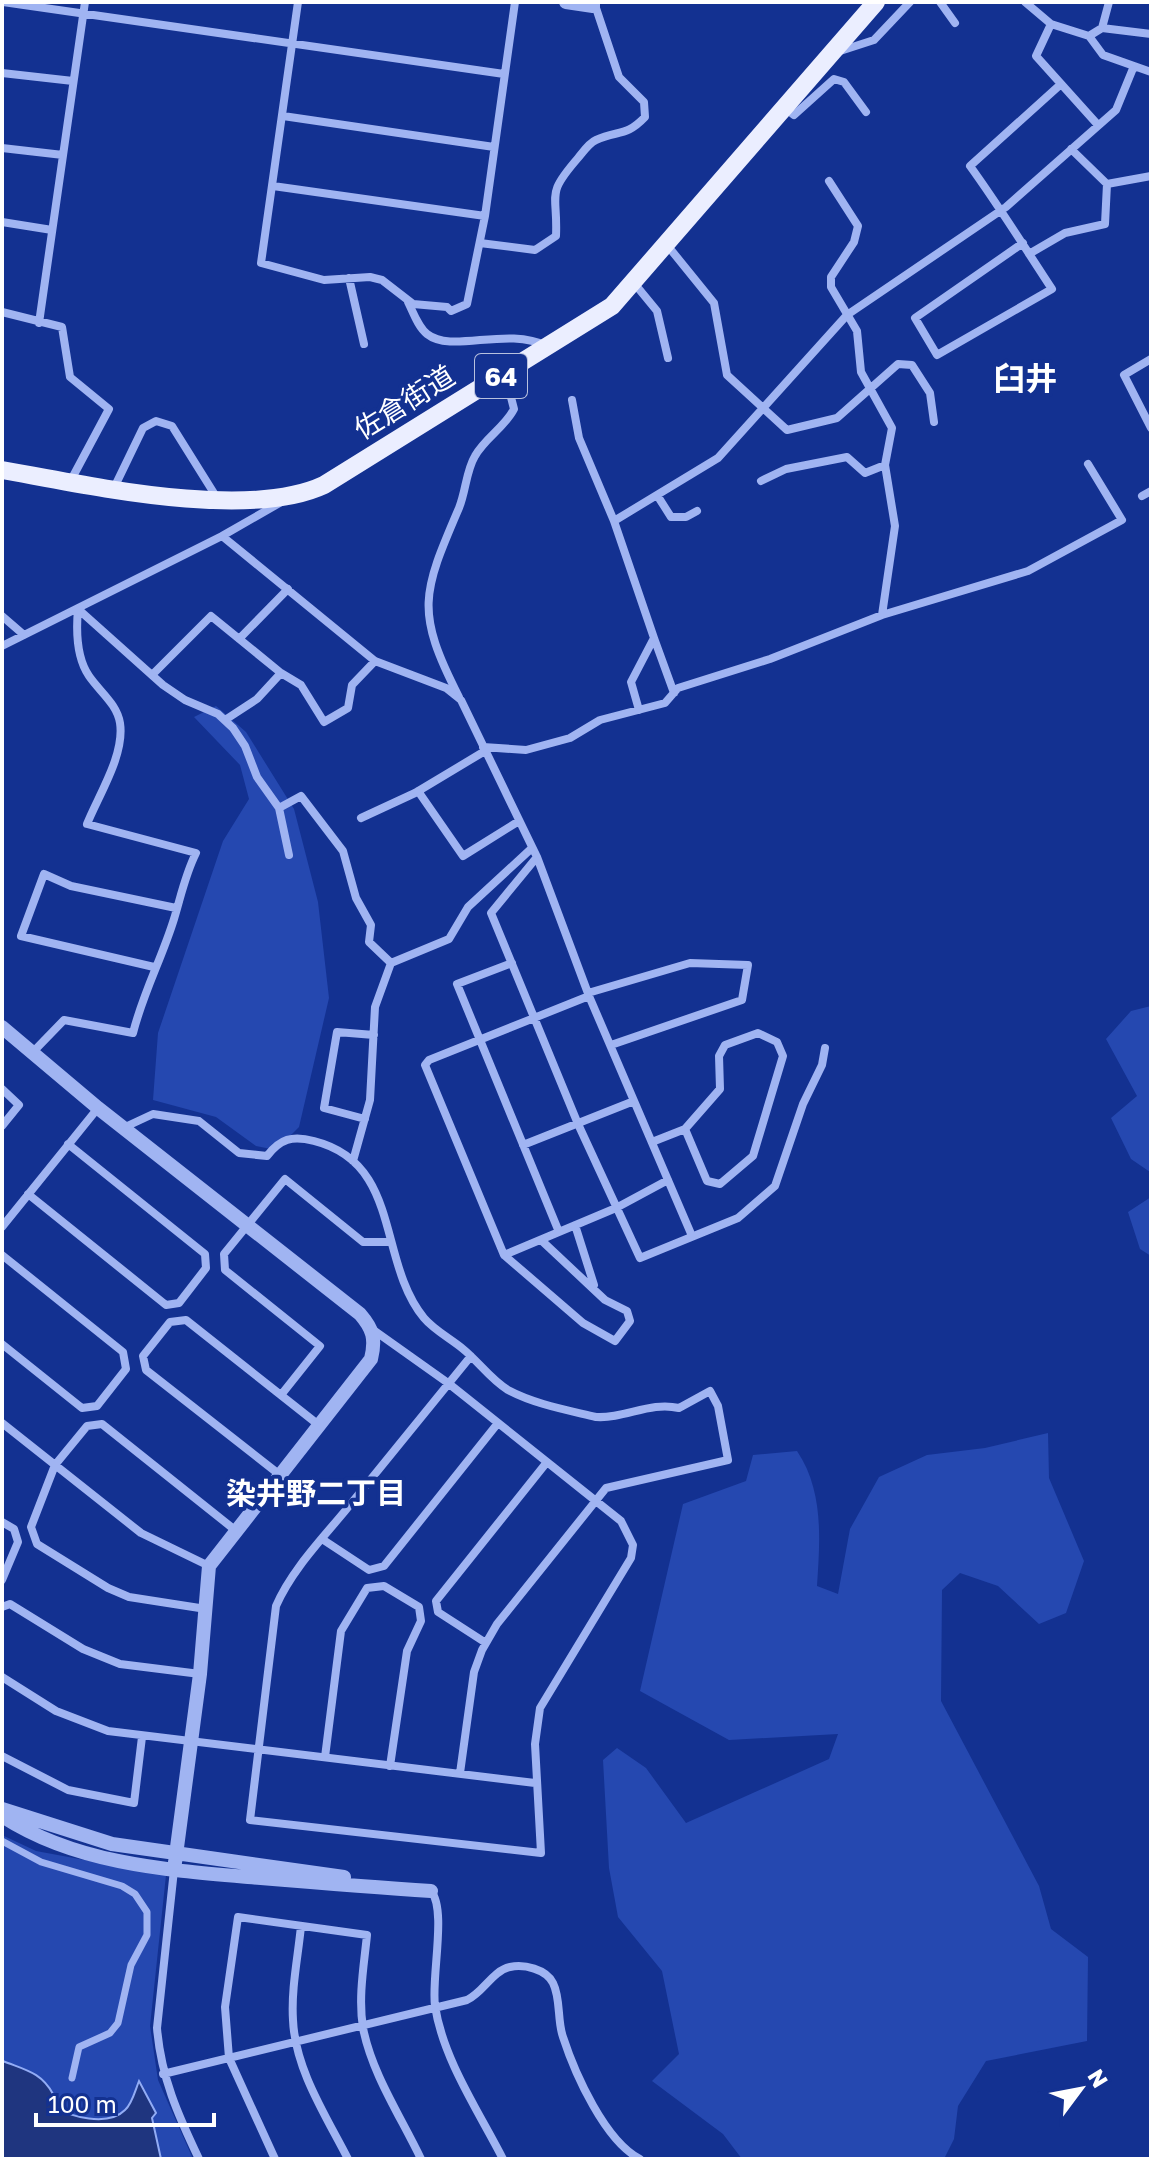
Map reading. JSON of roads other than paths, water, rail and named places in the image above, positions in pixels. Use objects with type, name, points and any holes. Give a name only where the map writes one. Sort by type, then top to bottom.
[{"type":"main road","name":"佐倉街道","points":[[2,470],[70,482],[218,500],[287,498],[324,485],[601,316],[634,283],[876,2]]},
{"type":"street","points":[[3,2],[504,74]]},
{"type":"street","points":[[39,323],[85,2]]},
{"type":"street","points":[[298,2],[261,263],[324,280],[382,280],[413,304],[447,307],[451,311],[467,304],[480,243],[515,2]]},
{"type":"street","points":[[566,2],[593,6],[593,2]]},
{"type":"street","points":[[480,243],[535,250],[556,236],[557,219],[552,204],[559,180],[593,141],[632,131],[645,117],[644,102],[619,77],[593,2]]},
{"type":"street","points":[[834,54],[874,40],[910,2]]},
{"type":"street","points":[[940,2],[955,23]]},
{"type":"street","points":[[1025,2],[1051,24],[1089,36],[1103,55],[1151,72]]},
{"type":"street","points":[[1102,28],[1109,2]]},
{"type":"street","points":[[1051,24],[1036,56],[1098,125]]},
{"type":"street","points":[[1089,36],[1102,28],[1151,34]]},
{"type":"street","points":[[614,521],[718,458],[847,315],[1001,210],[1116,110],[1134,66]]},
{"type":"street","points":[[2,73],[73,81]]},
{"type":"street","points":[[785,108],[794,115],[834,79],[844,82],[866,112]]},
{"type":"street","points":[[1023,243],[915,318],[937,355],[1052,289],[1023,243],[1001,210],[970,166],[1061,84]]},
{"type":"street","points":[[283,116],[494,147]]},
{"type":"street","points":[[2,148],[63,155]]},
{"type":"street","points":[[1029,254],[1065,233],[1105,224],[1107,184],[1071,149]]},
{"type":"street","points":[[1107,184],[1151,176]]},
{"type":"street","points":[[829,181],[858,226],[854,242],[831,277],[831,287],[857,331],[861,372],[892,428],[885,465],[895,526],[882,615]]},
{"type":"street","points":[[273,186],[485,216]]},
{"type":"street","points":[[2,222],[52,230]]},
{"type":"street","points":[[667,245],[714,303],[727,375],[787,430],[837,418],[898,364],[912,365],[930,393],[934,422]]},
{"type":"street","points":[[349,278],[364,344]]},
{"type":"street","points":[[634,283],[657,311],[668,358]]},
{"type":"street","points":[[406,298],[428,335],[451,344],[501,336],[530,337],[549,346]]},
{"type":"street","points":[[2,312],[62,327],[70,377],[109,409],[70,482]]},
{"type":"street","points":[[1151,359],[1124,375],[1151,427]]},
{"type":"street","points":[[505,374],[514,409],[472,462],[459,508],[447,529],[429,582],[426,613],[430,634],[534,852],[589,994],[692,1236]]},
{"type":"street","points":[[572,400],[579,438],[614,521],[674,693]]},
{"type":"street","points":[[114,488],[143,428],[156,421],[172,426],[218,500]]},
{"type":"street","points":[[761,481],[786,469],[847,457],[865,473],[885,465]]},
{"type":"street","points":[[361,818],[418,791],[484,749],[526,750],[570,738],[600,720],[665,703],[678,688],[770,659],[882,615],[1028,571],[1122,520],[1088,464]]},
{"type":"street","points":[[657,495],[671,517],[686,517],[697,511]]},
{"type":"street","points":[[2,646],[269,512],[287,498]]},
{"type":"street","points":[[222,536],[375,661],[446,688],[461,700]]},
{"type":"street","points":[[239,639],[288,589]]},
{"type":"street","points":[[78,609],[185,700],[201,705],[225,720],[245,746],[257,777],[279,808],[289,855]]},
{"type":"street","points":[[31,1054],[64,1020],[133,1033],[183,879],[196,853],[87,824],[117,749],[120,725],[116,710],[88,675],[81,659],[78,609]]},
{"type":"street","points":[[2,616],[24,635]]},
{"type":"street","points":[[152,675],[211,616],[281,673],[301,685],[324,722],[348,708],[352,685],[375,661]]},
{"type":"street","points":[[639,710],[631,682],[654,638]]},
{"type":"street","points":[[225,720],[257,699],[281,673]]},
{"type":"street","points":[[418,791],[463,856],[519,821]]},
{"type":"street","points":[[279,808],[301,796],[343,851],[356,898],[371,925],[369,942],[391,963]]},
{"type":"street","points":[[353,1161],[365,1119],[375,1007],[391,963],[449,939],[468,907],[534,852]]},
{"type":"street","points":[[534,852],[491,913],[578,1124],[640,1258],[738,1218],[775,1186],[803,1104],[822,1065],[825,1048]]},
{"type":"street","points":[[154,967],[21,936],[44,874],[71,886],[176,908]]},
{"type":"street","points":[[512,963],[457,984],[559,1232]]},
{"type":"street","points":[[541,1240],[605,1300],[629,1316],[630,1321],[615,1341],[583,1323],[504,1255],[425,1071],[429,1060],[589,994],[690,963],[748,965],[742,1000],[611,1045]]},
{"type":"street","points":[[2,1027],[98,1108],[360,1314],[372,1328],[448,1383],[596,1500],[629,1531],[633,1545],[631,1558],[540,1708],[535,1783],[541,1853],[250,1820],[276,1606],[291,1579],[322,1539],[448,1383],[471,1356]]},
{"type":"street","points":[[365,1119],[324,1108],[337,1032],[374,1035]]},
{"type":"street","points":[[652,1142],[685,1129],[720,1089],[719,1056],[725,1045],[758,1033],[777,1042],[783,1056],[753,1156],[720,1184],[707,1181],[685,1129]]},
{"type":"street","points":[[2,1089],[19,1105],[2,1126]]},
{"type":"street","points":[[523,1145],[634,1101]]},
{"type":"street","points":[[2,1227],[98,1108]]},
{"type":"street","points":[[123,1128],[153,1114],[199,1121],[239,1153],[267,1156],[277,1143],[297,1137],[326,1144],[353,1161],[380,1199],[391,1226],[389,1242],[424,1318],[508,1390],[596,1417],[610,1418],[662,1404],[679,1408],[710,1391],[718,1406],[728,1460],[606,1488],[497,1624],[474,1672],[460,1773]]},
{"type":"street","points":[[28,1194],[166,1305],[179,1303],[206,1268],[205,1254],[68,1144]]},
{"type":"street","points":[[281,1395],[320,1346],[225,1270],[224,1254],[285,1179],[363,1242],[389,1242]]},
{"type":"street","points":[[504,1255],[616,1208],[668,1180]]},
{"type":"street","points":[[575,1225],[595,1288]]},
{"type":"street","points":[[2,1255],[123,1352],[126,1369],[97,1406],[82,1408],[2,1344]]},
{"type":"street","points":[[280,1475],[146,1370],[143,1356],[170,1322],[186,1320],[320,1426]]},
{"type":"street","points":[[199,2159],[172,2103],[163,2074],[157,2028],[200,1674],[209,1566],[371,1359],[375,1344],[372,1328]]},
{"type":"street","points":[[2,1423],[141,1533],[209,1566]]},
{"type":"street","points":[[322,1539],[369,1570],[384,1566],[498,1423]]},
{"type":"street","points":[[206,1609],[129,1597],[37,1544],[31,1527],[55,1465],[87,1426],[102,1424],[235,1530]]},
{"type":"street","points":[[486,1643],[438,1612],[436,1601],[547,1462]]},
{"type":"street","points":[[2,1522],[14,1529],[18,1542],[2,1580]]},
{"type":"street","points":[[325,1757],[341,1631],[367,1588],[384,1586],[419,1607],[421,1621],[407,1651],[390,1766]]},
{"type":"street","points":[[2,1607],[10,1604],[83,1649],[120,1664],[200,1674]]},
{"type":"street","points":[[2,1677],[56,1711],[108,1731],[535,1783]]},
{"type":"street","points":[[2,1756],[68,1790],[134,1803],[142,1737]]},
{"type":"street","points":[[2,1809],[176,1863]]},
{"type":"street","points":[[2,1816],[58,1844],[110,1860],[321,1873],[431,1891],[439,1908],[433,1971],[435,2008],[451,2053],[503,2159]]},
{"type":"street","points":[[2,1841],[41,1862],[122,1886],[135,1894],[147,1912],[147,1935],[131,1965],[118,2023],[110,2033],[79,2047],[72,2078]]},
{"type":"street","points":[[275,2159],[229,2058],[225,2007],[238,1917],[367,1935],[362,1989],[363,2026],[371,2056],[421,2159]]},
{"type":"street","points":[[301,1926],[293,2000],[296,2042],[306,2076],[348,2159]]},
{"type":"street","points":[[163,2074],[435,2008],[478,1995],[499,1972],[511,1967],[537,1969],[554,1984],[562,2035],[609,2131],[621,2146],[640,2159]]},
{"type":"district","name":"臼井","points":[[1025,378]]},
{"type":"district","name":"染井野二丁目","points":[[316,1493]]}]
